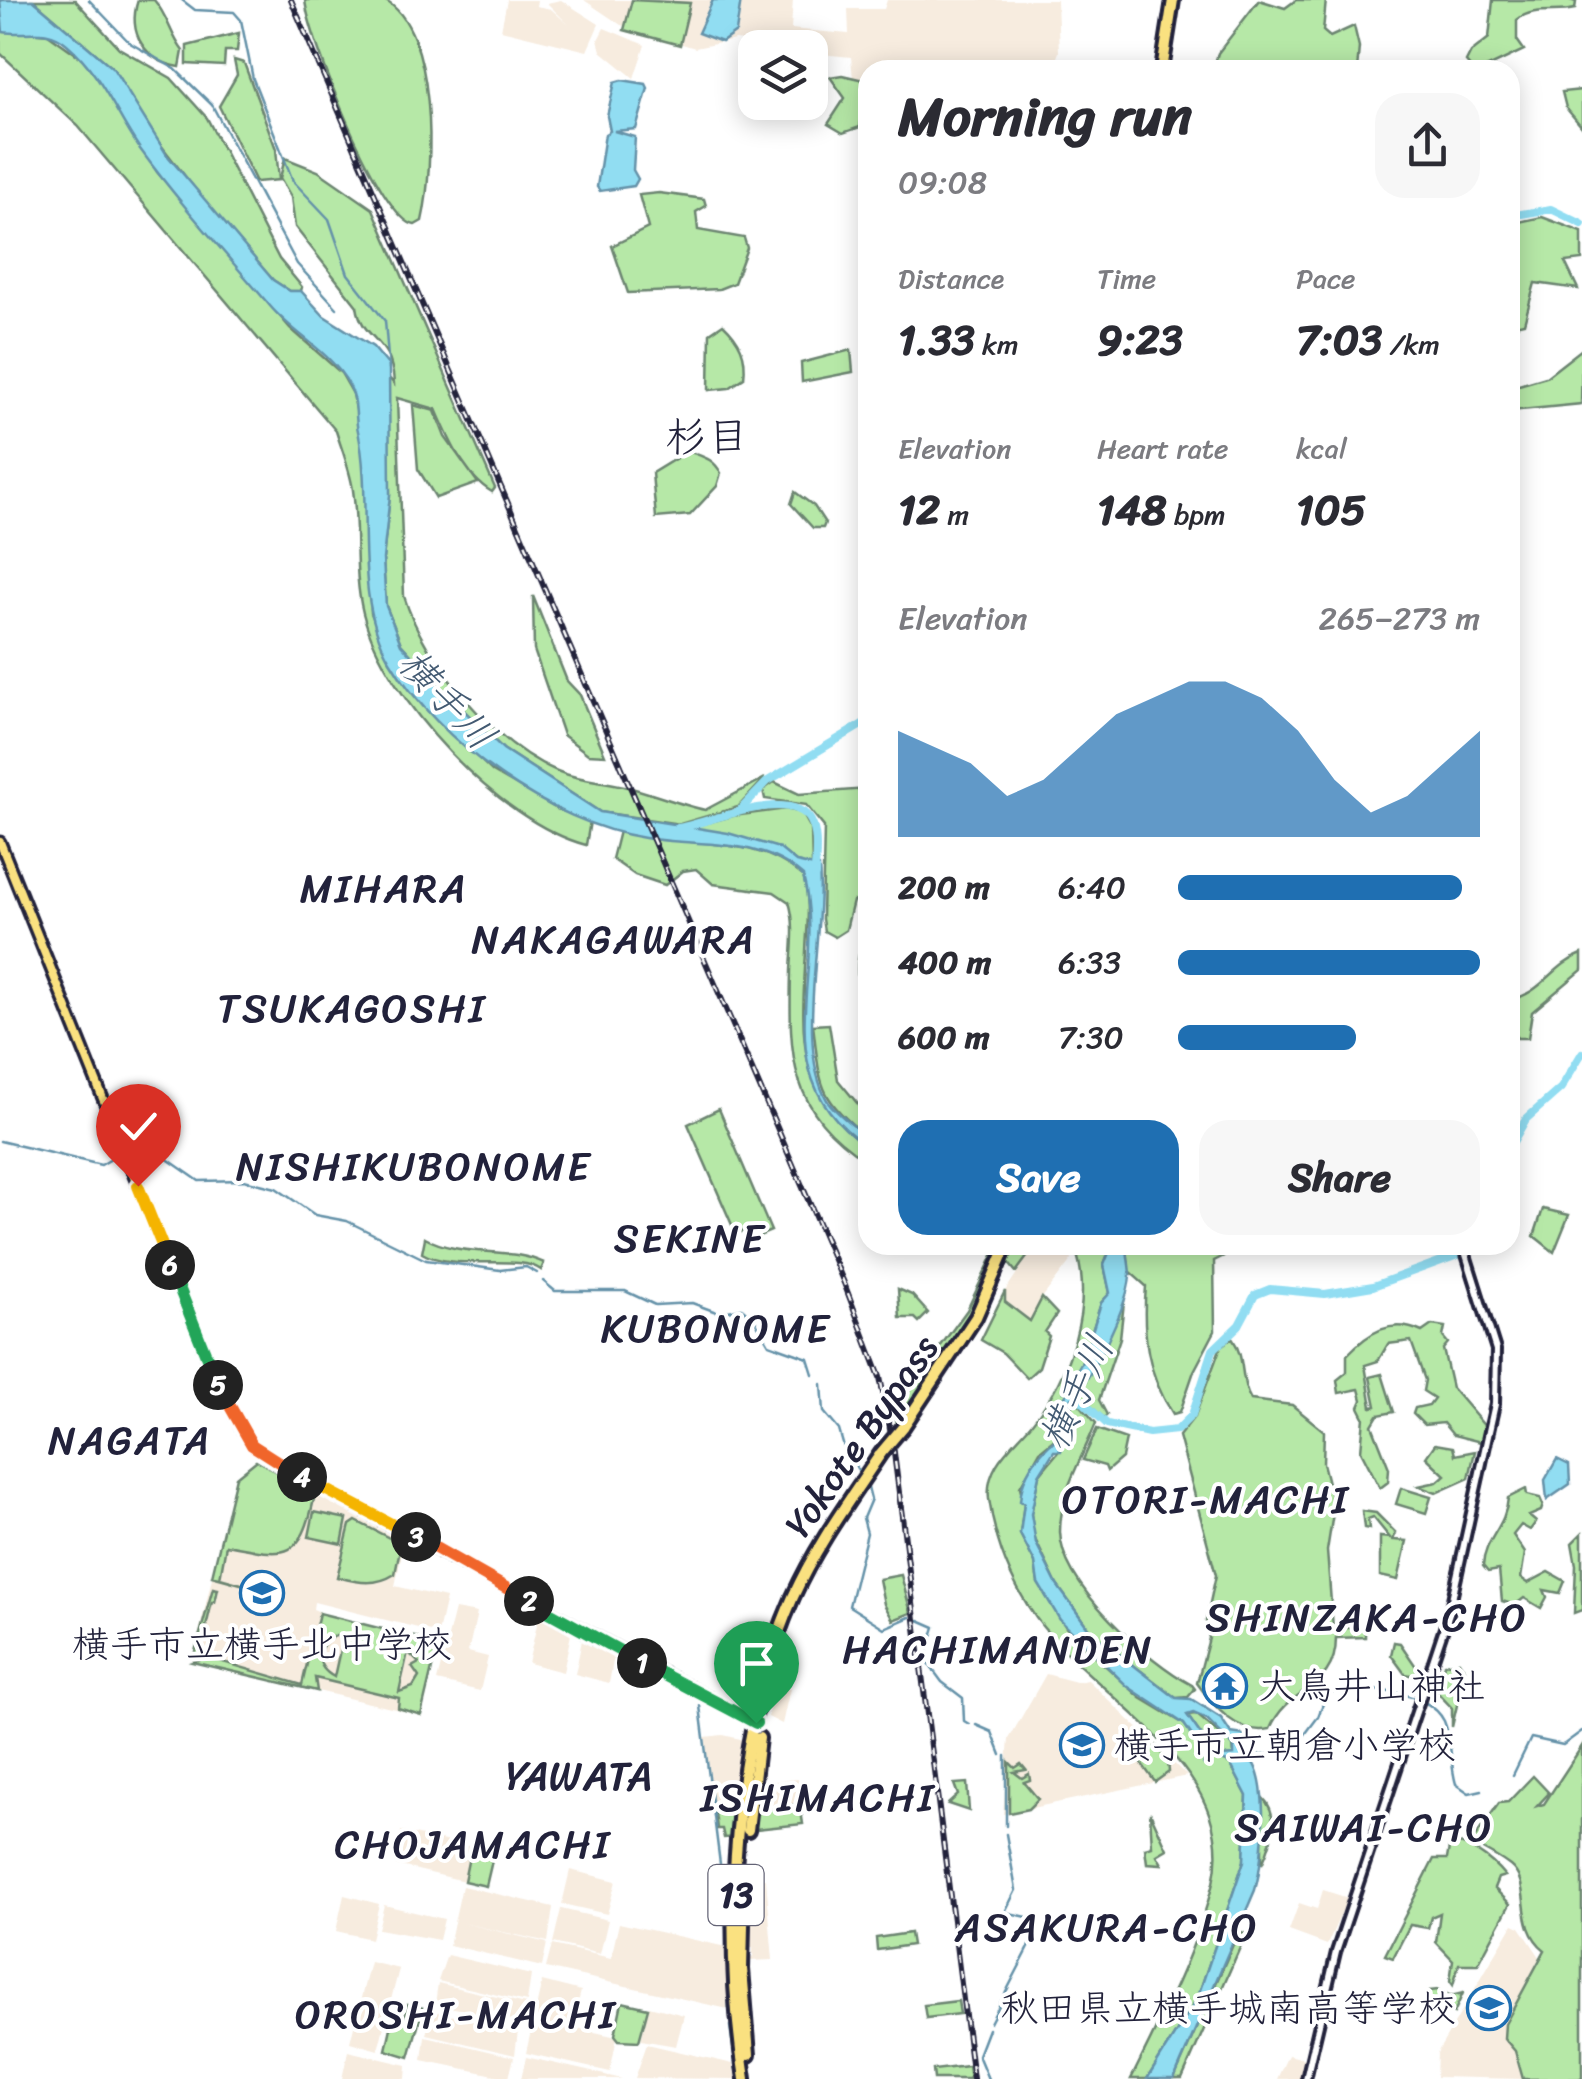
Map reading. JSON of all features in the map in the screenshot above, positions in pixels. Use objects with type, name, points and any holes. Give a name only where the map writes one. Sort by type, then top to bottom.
[{"type":"highway","points":[[1164,60],[1173,0]]},
{"type":"highway","name":"Yokote Bypass","points":[[749,2079],[737,2017],[736,1912],[747,1774],[781,1627],[832,1522],[976,1317],[1003,1255]]},
{"type":"main road","points":[[0,842],[220,1390],[252,1445],[284,1468],[756,1723]]},
{"type":"main road","points":[[1306,2079],[1336,1952],[1449,1613],[1497,1394],[1496,1350],[1467,1255]]},
{"type":"shaded area","points":[[507,0],[537,0],[536,6],[551,9],[569,25],[547,3],[561,0],[599,24],[587,51],[501,30]]},
{"type":"shaded area","points":[[584,0],[793,0],[791,29],[803,30],[738,30],[738,40],[695,48],[621,25]]},
{"type":"shaded area","points":[[887,0],[1057,0],[1056,60],[858,60],[858,90],[854,90],[851,57],[828,55],[828,32],[849,34],[848,9],[884,9]]},
{"type":"shaded area","points":[[604,28],[645,45],[634,78],[601,51],[598,40]]},
{"type":"shaded area","points":[[1029,1255],[1067,1255],[1072,1259],[1042,1298],[1031,1322],[1005,1301],[1005,1291]]},
{"type":"shaded area","name":"横手市立横手北中学校","points":[[257,1460],[404,1543],[395,1586],[446,1598],[438,1633],[314,1602],[313,1609],[340,1620],[438,1643],[421,1715],[192,1662],[236,1477]]},
{"type":"shaded area","points":[[455,1609],[477,1613],[468,1652],[488,1657],[480,1691],[437,1681]]},
{"type":"shaded area","points":[[539,1616],[571,1634],[563,1672],[528,1663]]},
{"type":"shaded area","points":[[582,1640],[614,1656],[609,1683],[575,1674]]},
{"type":"shaded area","name":"横手市立朝倉小学校","points":[[1046,1674],[1076,1682],[1088,1680],[1187,1776],[1003,1814],[1009,1739]]},
{"type":"shaded area","points":[[771,1685],[790,1689],[782,1724],[768,1717]]},
{"type":"shaded area","points":[[723,1735],[745,1740],[739,1798],[713,1802],[705,1737]]},
{"type":"shaded area","points":[[798,1779],[800,1803],[757,1808],[759,1783]]},
{"type":"shaded area","points":[[401,1831],[471,1847],[464,1881],[396,1865]]},
{"type":"shaded area","points":[[570,1870],[616,1881],[607,1914],[562,1904]]},
{"type":"shaded area","points":[[750,1879],[766,1879],[773,1960],[749,1961],[753,1956],[753,1947],[749,1947]]},
{"type":"shaded area","points":[[462,1886],[553,1907],[548,1942],[459,1922],[547,1943],[542,1967],[449,1945]]},
{"type":"shaded area","points":[[1323,1890],[1348,1898],[1327,1945],[1289,1931],[1299,1903],[1317,1909]]},
{"type":"shaded area","points":[[344,1895],[379,1904],[371,1939],[336,1931]]},
{"type":"shaded area","points":[[384,1905],[444,1919],[439,1940],[378,1929]]},
{"type":"shaded area","points":[[561,1909],[608,1920],[600,1954],[553,1943]]},
{"type":"shaded area","points":[[619,1923],[726,1947],[728,2009],[546,1968],[552,1945],[611,1958]]},
{"type":"shaded area","name":"秋田県立横手城南高等学校","points":[[1513,1924],[1520,1927],[1540,1957],[1504,2024],[1504,2038],[1515,2051],[1522,2079],[1436,2077],[1437,2053]]},
{"type":"shaded area","points":[[447,1955],[531,1975],[527,2002],[438,1981]]},
{"type":"shaded area","points":[[370,1962],[399,1969],[378,2050],[350,2042]]},
{"type":"shaded area","points":[[542,1981],[581,1991],[572,2027],[617,2037],[610,2072],[526,2053]]},
{"type":"shaded area","points":[[438,1983],[526,2004],[522,2022],[435,2004]]},
{"type":"shaded area","points":[[649,2006],[684,2015],[676,2046],[641,2040]]},
{"type":"shaded area","points":[[433,2011],[518,2031],[515,2055],[426,2034]]},
{"type":"shaded area","points":[[425,2036],[514,2057],[509,2078],[422,2060]]},
{"type":"shaded area","points":[[647,2044],[733,2064],[736,2079],[635,2078]]},
{"type":"shaded area","points":[[348,2051],[407,2065],[406,2079],[342,2079]]},
{"type":"shaded area","points":[[1288,2055],[1305,2059],[1301,2079],[1277,2079]]},
{"type":"shaded area","points":[[526,2057],[622,2079],[521,2079]]},
{"type":"green space","points":[[33,0],[75,0],[119,48],[171,78],[207,118],[279,259],[302,287],[301,291],[290,291],[273,280],[147,127],[113,68]]},
{"type":"green space","points":[[138,0],[154,0],[159,6],[183,51],[180,67],[157,59],[142,44],[135,24]]},
{"type":"green space","points":[[305,0],[384,0],[402,15],[414,39],[428,101],[429,136],[426,198],[422,221],[415,225],[400,215],[366,162],[332,87]]},
{"type":"green space","points":[[632,0],[690,3],[680,45],[624,30]]},
{"type":"green space","points":[[1259,0],[1285,8],[1296,0],[1326,0],[1323,31],[1330,37],[1354,26],[1359,47],[1358,60],[1216,60]]},
{"type":"green space","points":[[1493,0],[1576,2],[1575,9],[1537,12],[1517,20],[1517,40],[1524,50],[1503,60],[1467,60],[1489,38]]},
{"type":"green space","points":[[0,29],[48,34],[83,59],[114,99],[157,172],[290,328],[341,373],[353,394],[365,456],[371,613],[390,661],[423,705],[493,772],[557,809],[590,821],[586,845],[552,832],[518,811],[450,753],[420,718],[375,647],[363,613],[353,490],[336,431],[78,126],[0,53]]},
{"type":"green space","points":[[239,33],[237,51],[225,51],[224,66],[187,64],[187,46]]},
{"type":"green space","points":[[234,60],[244,63],[276,149],[279,180],[256,182],[219,106],[237,75]]},
{"type":"green space","points":[[830,77],[858,79],[858,128],[843,133],[828,124],[845,98]]},
{"type":"green space","points":[[1582,90],[1582,127],[1566,108],[1562,92]]},
{"type":"green space","points":[[285,158],[318,171],[373,209],[495,488],[492,492],[482,485],[465,466],[436,409],[397,398],[404,596],[427,647],[444,673],[509,741],[557,771],[705,810],[765,778],[738,807],[680,824],[600,812],[503,749],[401,644],[386,606],[383,559],[390,495],[387,386],[389,378],[394,384],[392,368],[383,348],[365,327],[357,306],[295,227],[291,197],[280,178]]},
{"type":"green space","points":[[659,193],[704,199],[706,206],[696,212],[698,230],[744,238],[747,248],[734,283],[719,289],[628,293],[612,246],[648,228],[639,195]]},
{"type":"green space","points":[[1542,217],[1582,232],[1582,260],[1565,262],[1578,289],[1535,283],[1524,323],[1520,324],[1520,222]]},
{"type":"green space","points":[[723,324],[741,348],[744,378],[729,388],[709,390],[710,333]]},
{"type":"green space","points":[[1582,349],[1581,404],[1520,410],[1520,385],[1546,377]]},
{"type":"green space","points":[[851,350],[853,372],[802,382],[801,363]]},
{"type":"green space","points":[[413,405],[435,411],[445,437],[478,483],[436,498],[418,469]]},
{"type":"green space","points":[[688,451],[715,464],[721,473],[717,486],[690,515],[656,518],[652,473]]},
{"type":"green space","points":[[795,492],[814,506],[825,523],[823,528],[813,528],[791,504]]},
{"type":"green space","points":[[533,596],[567,681],[580,695],[605,755],[588,754],[563,735],[534,650]]},
{"type":"green space","points":[[774,782],[799,794],[858,790],[858,901],[853,901],[846,930],[835,937],[824,931],[822,919],[824,827],[806,805],[765,799],[763,790]]},
{"type":"green space","points":[[786,809],[802,813],[811,829],[812,866],[796,862],[778,848],[691,827],[733,816]]},
{"type":"green space","points":[[619,831],[738,847],[783,862],[803,876],[808,905],[803,1009],[808,1060],[826,1106],[858,1138],[858,1154],[822,1122],[799,1080],[791,1030],[793,927],[789,902],[774,892],[713,884],[696,869],[683,871],[665,885],[635,875],[612,859]]},
{"type":"green space","points":[[1582,954],[1582,970],[1532,1012],[1528,1038],[1520,1038],[1520,997]]},
{"type":"green space","points":[[829,1024],[838,1080],[858,1104],[858,1129],[824,1089],[813,1025]]},
{"type":"green space","points":[[719,1109],[771,1231],[754,1238],[750,1228],[736,1234],[688,1124]]},
{"type":"green space","points":[[1543,1209],[1569,1215],[1554,1252],[1534,1236]]},
{"type":"green space","points":[[425,1238],[454,1248],[515,1255],[544,1263],[541,1270],[518,1263],[435,1258],[422,1253]]},
{"type":"green space","points":[[993,1255],[998,1255],[957,1340],[929,1385],[896,1425],[894,1410],[967,1310]]},
{"type":"green space","points":[[1010,1255],[1029,1255],[1016,1272],[1007,1261]]},
{"type":"green space","points":[[1077,1255],[1108,1255],[1104,1265],[1110,1293],[1101,1303],[1083,1360],[1067,1388],[1071,1393],[1063,1401],[1057,1437],[1040,1451],[1020,1487],[1024,1503],[1020,1534],[1035,1563],[1038,1583],[1067,1629],[1141,1698],[1184,1724],[1197,1739],[1206,1762],[1211,1756],[1230,1763],[1247,1796],[1244,1861],[1197,1999],[1147,2079],[1131,2079],[1197,1934],[1213,1883],[1216,1842],[1205,1804],[1185,1769],[1157,1737],[1061,1648],[1027,1605],[1005,1561],[989,1499],[996,1466],[1045,1405],[1067,1362],[1080,1315]]},
{"type":"green space","points":[[1128,1255],[1226,1255],[1214,1261],[1215,1331],[1194,1371],[1180,1412],[1173,1414],[1157,1384],[1146,1336],[1146,1286],[1129,1271]]},
{"type":"green space","points":[[898,1289],[912,1295],[928,1313],[919,1322],[915,1318],[900,1318]]},
{"type":"green space","points":[[1005,1291],[1005,1302],[1030,1321],[1042,1298],[1057,1314],[1045,1332],[1049,1336],[1039,1367],[1027,1378],[1003,1353],[981,1340]]},
{"type":"green space","points":[[1125,1293],[1120,1338],[1099,1400],[1107,1415],[1104,1418],[1076,1393],[1106,1345]]},
{"type":"green space","points":[[1432,1325],[1445,1327],[1443,1337],[1448,1343],[1443,1349],[1452,1388],[1487,1429],[1481,1442],[1453,1435],[1443,1423],[1424,1425],[1413,1414],[1415,1408],[1429,1405],[1434,1398],[1423,1391],[1425,1380],[1411,1341],[1388,1344],[1378,1361],[1365,1365],[1372,1407],[1376,1406],[1370,1377],[1382,1374],[1394,1412],[1378,1415],[1372,1425],[1389,1468],[1388,1482],[1380,1488],[1361,1451],[1364,1417],[1359,1407],[1359,1389],[1339,1393],[1337,1380],[1347,1372],[1347,1355],[1372,1334],[1400,1326],[1422,1332]]},
{"type":"green space","points":[[1232,1338],[1251,1400],[1292,1405],[1324,1431],[1323,1463],[1334,1507],[1327,1551],[1333,1628],[1365,1628],[1365,1637],[1336,1638],[1334,1656],[1320,1679],[1288,1703],[1270,1729],[1258,1730],[1228,1718],[1197,1683],[1209,1638],[1206,1621],[1216,1575],[1179,1436],[1195,1416],[1221,1346]]},
{"type":"green space","points":[[1074,1398],[1096,1423],[1064,1503],[1060,1532],[1064,1553],[1075,1575],[1110,1620],[1153,1659],[1192,1685],[1195,1689],[1188,1697],[1176,1698],[1092,1633],[1057,1585],[1034,1537],[1031,1514],[1039,1475],[1063,1446]]},
{"type":"green space","points":[[1097,1429],[1126,1439],[1122,1458],[1107,1471],[1105,1466],[1083,1460]]},
{"type":"green space","points":[[1435,1444],[1453,1447],[1455,1455],[1475,1451],[1469,1478],[1436,1493],[1418,1486],[1437,1482],[1445,1475],[1426,1457]]},
{"type":"green space","points":[[257,1460],[309,1491],[314,1499],[302,1535],[286,1550],[261,1551],[226,1545],[220,1578],[270,1592],[212,1576],[236,1477]]},
{"type":"green space","points":[[1401,1488],[1431,1497],[1426,1513],[1396,1504]]},
{"type":"green space","points":[[1526,1489],[1527,1495],[1540,1498],[1543,1505],[1541,1511],[1529,1516],[1536,1522],[1530,1530],[1521,1525],[1513,1535],[1525,1553],[1521,1578],[1528,1583],[1549,1572],[1565,1581],[1560,1593],[1544,1590],[1547,1597],[1541,1608],[1524,1598],[1515,1605],[1502,1601],[1499,1570],[1488,1572],[1483,1566],[1508,1498]]},
{"type":"green space","points":[[1362,1511],[1376,1513],[1396,1533],[1393,1540],[1407,1541],[1398,1580],[1380,1576],[1380,1537],[1390,1538],[1373,1517],[1368,1519],[1369,1529],[1364,1528]]},
{"type":"green space","points":[[314,1512],[347,1519],[342,1544],[309,1537]]},
{"type":"green space","points":[[356,1521],[401,1544],[395,1574],[368,1582],[337,1577],[350,1525]]},
{"type":"green space","points":[[1582,1533],[1582,1610],[1574,1613],[1576,1565],[1572,1543]]},
{"type":"green space","points":[[901,1575],[911,1613],[893,1620],[884,1604],[879,1579]]},
{"type":"green space","points":[[213,1588],[218,1589],[215,1602],[199,1656],[194,1655]]},
{"type":"green space","points":[[319,1613],[438,1643],[421,1715],[398,1708],[399,1698],[315,1678],[317,1691],[192,1662],[206,1657],[302,1685]],"holes":[[[335,1636],[343,1636],[334,1677],[323,1667],[320,1656],[324,1645]],[[408,1652],[419,1663],[412,1667],[419,1677],[413,1687],[399,1692]]]},
{"type":"green space","points":[[1394,1642],[1400,1643],[1417,1668],[1416,1676],[1405,1674],[1391,1655]]},
{"type":"green space","points":[[1459,1661],[1465,1670],[1452,1727],[1452,1708],[1438,1693],[1444,1664]]},
{"type":"green space","points":[[1196,1714],[1233,1745],[1234,1755],[1224,1756],[1208,1745],[1187,1715]]},
{"type":"green space","points":[[1155,1744],[1168,1761],[1169,1772],[1155,1782],[1139,1760]]},
{"type":"green space","points":[[1582,1746],[1582,2079],[1523,2079],[1515,2051],[1504,2038],[1505,2024],[1545,1950],[1530,1929],[1517,1874],[1471,1843],[1499,1803],[1508,1802],[1533,1776],[1549,1793],[1537,1806],[1544,1804]]},
{"type":"green space","points":[[1009,1762],[1015,1768],[1021,1764],[1026,1770],[1014,1772],[1022,1778],[1029,1774],[1030,1780],[1024,1782],[1038,1799],[1028,1809],[1009,1813]]},
{"type":"green space","points":[[967,1783],[969,1811],[948,1804],[958,1795],[954,1784]]},
{"type":"green space","points":[[1262,1797],[1273,1821],[1262,1864]]},
{"type":"green space","points":[[800,1804],[803,1824],[755,1829],[757,1810]]},
{"type":"green space","points":[[738,1810],[735,1837],[724,1838],[722,1829],[717,1829],[715,1813]]},
{"type":"green space","points":[[1150,1812],[1167,1849],[1157,1855],[1162,1864],[1147,1863],[1145,1848],[1152,1846]]},
{"type":"green space","points":[[1450,1842],[1473,1849],[1499,1869],[1505,1876],[1498,1878],[1494,1888],[1510,1904],[1478,1964],[1459,1964],[1453,1985],[1453,1960],[1436,1942],[1440,1913],[1431,1917],[1428,1928],[1410,1925],[1393,1958],[1385,1955],[1434,1859],[1447,1859]]},
{"type":"green space","points":[[471,1847],[494,1852],[486,1886],[464,1881]]},
{"type":"green space","points":[[1239,1931],[1246,1934],[1182,2079],[1174,2079]]},
{"type":"green space","points":[[910,1933],[912,1945],[877,1950],[876,1938]]},
{"type":"green space","points":[[1430,1991],[1451,1996],[1463,1993],[1454,2013],[1428,1998]]},
{"type":"green space","points":[[958,2001],[960,2014],[926,2018],[924,2005]]},
{"type":"green space","points":[[622,2002],[648,2008],[639,2041],[619,2040],[615,2035]]},
{"type":"green space","points":[[408,2004],[423,2008],[409,2057],[386,2050],[393,2019],[404,2021]]},
{"type":"green space","points":[[968,2066],[970,2079],[934,2079],[933,2070]]},
{"type":"water","points":[[0,0],[33,0],[113,68],[167,155],[273,280],[290,291],[301,291],[324,316],[373,347],[389,366],[390,495],[383,559],[386,606],[401,644],[440,687],[503,749],[600,812],[728,833],[779,848],[796,862],[819,867],[813,1050],[827,1100],[858,1130],[858,1138],[835,1118],[816,1087],[807,1055],[809,913],[803,876],[786,863],[748,849],[645,838],[572,816],[500,775],[437,721],[390,661],[370,607],[362,459],[354,399],[347,381],[328,358],[270,306],[187,209],[140,149],[99,81],[79,56],[52,35],[3,32]]},
{"type":"water","points":[[713,0],[741,0],[736,32],[722,42],[698,33]]},
{"type":"water","points":[[615,82],[646,84],[648,88],[636,129],[614,131],[635,137],[633,170],[638,179],[634,186],[600,191],[597,187],[605,134],[610,131],[607,116]]},
{"type":"water","points":[[1108,1255],[1128,1255],[1128,1289],[1116,1323],[1098,1360],[1072,1398],[1061,1451],[1054,1451],[1039,1475],[1031,1514],[1036,1543],[1057,1585],[1092,1633],[1176,1698],[1191,1699],[1221,1718],[1231,1733],[1244,1735],[1243,1751],[1260,1755],[1248,1757],[1260,1781],[1262,1799],[1263,1839],[1255,1890],[1174,2079],[1147,2079],[1197,1999],[1244,1861],[1247,1796],[1230,1763],[1211,1756],[1203,1765],[1206,1757],[1184,1724],[1127,1686],[1060,1620],[1038,1583],[1035,1563],[1020,1534],[1024,1482],[1037,1458],[1057,1438],[1063,1400],[1070,1389],[1065,1391],[1083,1360],[1101,1303],[1110,1293],[1104,1265]],"holes":[[[1193,1713],[1207,1719],[1234,1746],[1234,1755],[1223,1756],[1208,1745],[1187,1715]]]},
{"type":"water","points":[[1557,1459],[1569,1465],[1570,1484],[1547,1500],[1545,1480]]},
{"type":"waterway","points":[[89,0],[130,43],[175,69],[212,105],[297,264],[337,308]]},
{"type":"waterway","points":[[182,0],[195,10],[234,12],[241,20],[253,79],[293,181],[329,219],[348,274],[385,321],[389,369]]},
{"type":"waterway","points":[[1520,214],[1551,209],[1582,224]]},
{"type":"waterway","points":[[740,810],[768,781],[858,727]]},
{"type":"waterway","name":"横手川","points":[[678,828],[768,807],[801,811],[811,821],[815,833],[815,875]]},
{"type":"waterway","points":[[1520,1130],[1526,1119],[1561,1088],[1582,1053]]},
{"type":"waterway","points":[[112,1134],[132,1184]]},
{"type":"waterway","points":[[0,1141],[101,1165],[118,1155]]},
{"type":"waterway","points":[[127,1150],[163,1156],[199,1181],[244,1180],[276,1188],[315,1215],[347,1221],[426,1260],[500,1270],[526,1267],[537,1273]]},
{"type":"waterway","points":[[134,1190],[197,1349]]},
{"type":"waterway","points":[[1073,1393],[1107,1424],[1149,1433],[1177,1430],[1192,1415],[1213,1350],[1239,1325],[1255,1295],[1270,1289],[1325,1294],[1373,1286],[1458,1255]]},
{"type":"waterway","points":[[543,1281],[555,1291],[625,1291],[655,1305],[692,1303],[719,1313],[742,1308],[769,1344],[808,1358],[813,1374]]},
{"type":"waterway","points":[[198,1353],[237,1434]]},
{"type":"waterway","points":[[822,1384],[824,1412],[839,1430],[845,1451],[861,1474]]},
{"type":"waterway","points":[[259,1457],[455,1567]]},
{"type":"waterway","points":[[866,1479],[871,1499],[863,1518],[867,1533],[849,1606],[884,1628],[910,1617]]},
{"type":"waterway","points":[[472,1576],[598,1647]]},
{"type":"waterway","points":[[919,1620],[935,1627],[925,1659],[942,1682],[963,1698],[964,1721],[969,1724]]},
{"type":"waterway","points":[[607,1651],[613,1654]]},
{"type":"waterway","points":[[621,1659],[662,1681]]},
{"type":"waterway","points":[[667,1683],[699,1700]]},
{"type":"waterway","points":[[1259,1756],[1294,1749],[1318,1717],[1327,1693],[1390,1692],[1436,1710],[1447,1728],[1456,1784],[1469,1793],[1482,1790]]},
{"type":"waterway","points":[[700,1706],[720,1864]]},
{"type":"waterway","points":[[976,1725],[992,1732],[1001,1755]]},
{"type":"waterway","points":[[1513,1775],[1531,1738],[1563,1745],[1582,1731]]},
{"type":"waterway","points":[[1006,1756],[1006,1826]]},
{"type":"waterway","points":[[990,2023],[1035,1936],[1027,1917],[1005,1912],[1016,1890],[1006,1834]]},
{"type":"waterway","points":[[721,1870],[727,1938]]},
{"type":"waterway","points":[[727,1947],[729,2009]]},
{"type":"waterway","points":[[730,2026],[735,2061]]},
{"type":"waterway","points":[[988,2029],[978,2055],[988,2079]]},
{"type":"waterway","points":[[735,2064],[738,2079]]},
{"type":"railway","points":[[291,0],[844,1283],[880,1377],[893,1445],[973,2079]]},
{"type":"place","name":"横手市立横手北中学校","points":[[262,1593]]},
{"type":"place","name":"大鳥井山神社","points":[[1225,1686]]},
{"type":"place","name":"横手市立朝倉小学校","points":[[1082,1745]]},
{"type":"place","name":"秋田県立横手城南高等学校","points":[[1489,2008]]},
{"type":"district","name":"杉目","points":[[707,436]]},
{"type":"district","name":"MIHARA","points":[[384,888]]},
{"type":"district","name":"NAKAGAWARA","points":[[614,939]]},
{"type":"district","name":"TSUKAGOSHI","points":[[352,1008]]},
{"type":"district","name":"NISHIKUBONOME","points":[[414,1166]]},
{"type":"district","name":"SEKINE","points":[[690,1238]]},
{"type":"district","name":"KUBONOME","points":[[716,1328]]},
{"type":"district","name":"NAGATA","points":[[130,1440]]},
{"type":"district","name":"OTORI-MACHI","points":[[1206,1499]]},
{"type":"district","name":"SHINZAKA-CHO","points":[[1367,1617]]},
{"type":"district","name":"HACHIMANDEN","points":[[998,1649]]},
{"type":"district","name":"YAWATA","points":[[579,1775]]},
{"type":"district","name":"ISHIMACHI","points":[[818,1797]]},
{"type":"district","name":"SAIWAI-CHO","points":[[1364,1827]]},
{"type":"district","name":"CHOJAMACHI","points":[[473,1844]]},
{"type":"district","name":"ASAKURA-CHO","points":[[1107,1927]]},
{"type":"district","name":"OROSHI-MACHI","points":[[456,2014]]},
{"type":"route","points":[[138,1186],[228,1410],[252,1445],[284,1468],[756,1723]]}]
